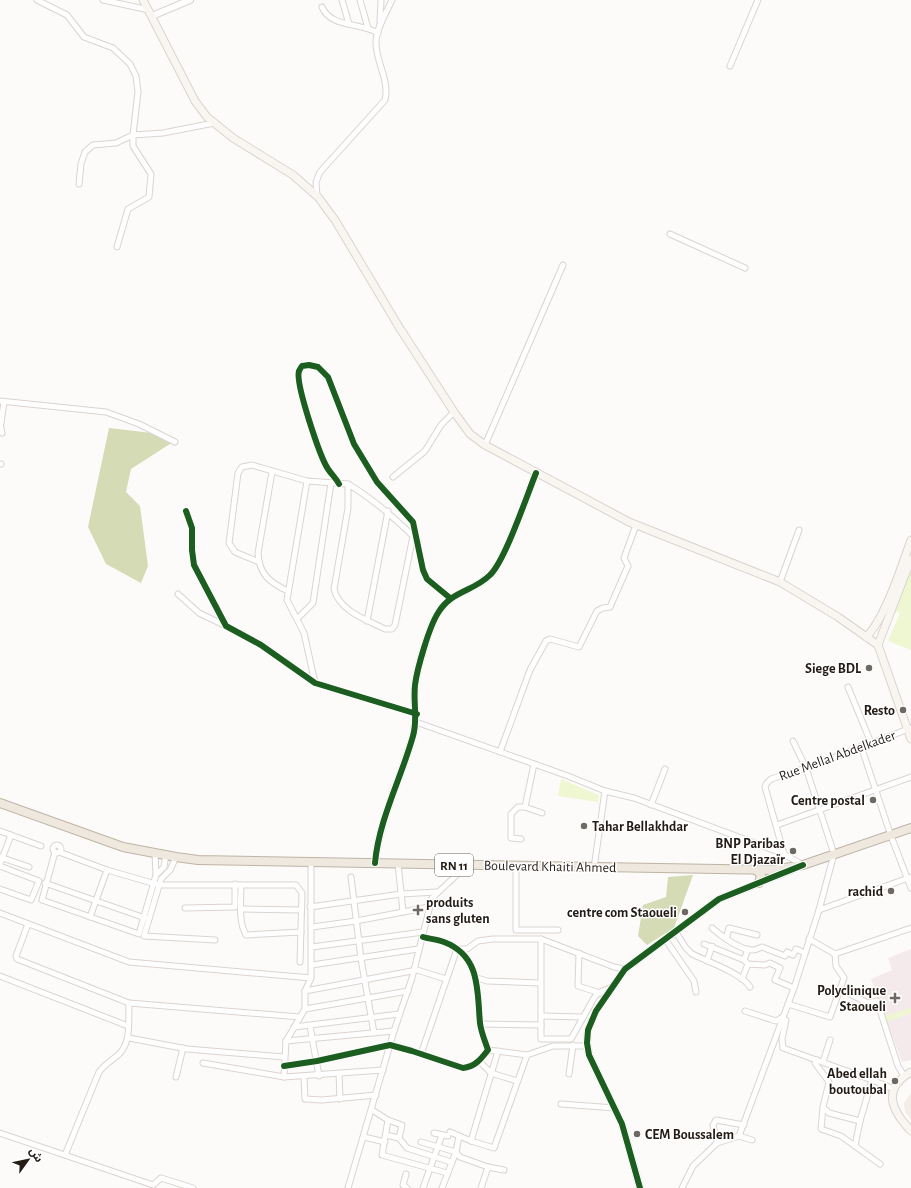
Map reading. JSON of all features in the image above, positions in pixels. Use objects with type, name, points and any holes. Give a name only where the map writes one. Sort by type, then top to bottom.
[{"type":"highway","name":"Boulevard Khaiti Ahmed","points":[[0,803],[123,847],[176,857],[311,863],[398,863],[594,868],[773,870],[803,865],[911,828]]},
{"type":"highway","points":[[755,869],[761,875],[759,883]]},
{"type":"main road","points":[[143,0],[195,102],[207,117],[233,138],[293,175],[318,197],[335,220],[399,327],[470,434],[485,445],[536,473],[636,525],[780,582],[838,617],[878,645],[909,729],[911,739]]},
{"type":"main road","points":[[866,637],[874,630],[881,616],[911,540]]},
{"type":"main road","points":[[878,645],[911,559]]},
{"type":"main road","points":[[908,1074],[894,1089],[892,1100],[895,1111],[911,1131]]},
{"type":"street","points":[[37,0],[67,15],[84,37],[113,48],[130,64],[136,76],[138,92],[133,146],[151,174],[149,197],[128,209],[118,247]]},
{"type":"street","points":[[103,0],[150,13],[190,0]]},
{"type":"street","points":[[342,0],[349,24]]},
{"type":"street","points":[[360,0],[368,28]]},
{"type":"street","points":[[380,25],[381,0]]},
{"type":"street","points":[[318,197],[315,187],[317,176],[385,100],[386,87],[376,47],[380,25],[392,0]]},
{"type":"street","points":[[730,66],[758,0]]},
{"type":"street","points":[[322,7],[326,15],[330,18],[368,28],[378,33]]},
{"type":"street","points":[[79,184],[81,164],[85,152],[92,145],[116,142],[133,135],[163,133],[214,123]]},
{"type":"street","points":[[670,234],[745,268]]},
{"type":"street","points":[[485,445],[562,265]]},
{"type":"street","points":[[339,484],[336,477],[328,468],[310,421],[301,390],[299,371],[302,366],[309,364],[318,367],[328,377],[354,444],[377,482],[413,522],[427,579],[450,598]]},
{"type":"street","points":[[0,432],[2,433],[2,402],[106,412],[139,424],[175,442]]},
{"type":"street","points":[[393,477],[425,451],[441,425],[454,412]]},
{"type":"street","points":[[259,562],[235,552],[229,544],[238,472],[246,465],[307,481],[348,484],[369,496],[388,512],[418,542]]},
{"type":"street","points":[[272,472],[258,553],[259,562],[272,584],[288,591]]},
{"type":"street","points":[[375,863],[378,837],[414,735],[417,714],[415,685],[431,626],[438,612],[450,598],[481,582],[496,569],[536,473]]},
{"type":"street","points":[[307,481],[287,600],[298,618],[304,633],[315,683]]},
{"type":"street","points":[[298,618],[313,603],[331,483]]},
{"type":"street","points":[[348,484],[348,508],[334,589],[335,595],[345,608],[367,621],[385,629],[392,629],[395,625],[413,536]]},
{"type":"street","points":[[186,511],[192,528],[194,565],[226,626]]},
{"type":"street","points":[[367,621],[388,512]]},
{"type":"street","points":[[500,752],[530,670],[546,641],[550,639],[579,647],[597,611],[610,607],[628,566],[624,558],[636,525]]},
{"type":"street","points":[[780,582],[799,530]]},
{"type":"street","points":[[178,594],[199,612],[261,645],[315,683],[417,714]]},
{"type":"street","points":[[848,687],[871,743]]},
{"type":"street","points":[[416,722],[605,791],[634,798],[784,854],[803,865]]},
{"type":"street","name":"Rue Mellal Abdelkader","points":[[784,854],[765,787],[771,779],[806,768],[909,729]]},
{"type":"street","points":[[739,1136],[794,988],[819,910],[834,854],[806,768],[793,741]]},
{"type":"street","points":[[861,746],[891,836],[909,878],[911,888]]},
{"type":"street","points":[[525,807],[534,764]]},
{"type":"street","points":[[650,805],[665,770]]},
{"type":"street","points":[[777,825],[911,777]]},
{"type":"street","points":[[594,868],[605,791]]},
{"type":"street","points":[[521,839],[511,838],[511,814],[518,807],[525,807],[542,814]]},
{"type":"street","points":[[0,831],[41,846]]},
{"type":"street","points":[[0,889],[31,900],[39,881],[0,865],[1,857],[11,835]]},
{"type":"street","points":[[166,854],[164,867],[156,885],[139,934],[42,900],[45,883],[57,852],[106,870],[156,885],[296,885],[302,893],[300,962]]},
{"type":"street","points":[[155,853],[159,877]]},
{"type":"street","points":[[1,857],[29,868]]},
{"type":"street","points":[[159,877],[170,870],[176,857]]},
{"type":"street","points":[[284,1077],[286,1041],[305,1009],[304,991],[311,978],[311,863]]},
{"type":"street","points":[[398,863],[403,912]]},
{"type":"street","points":[[348,1188],[384,1070],[399,1014],[414,971],[428,907],[432,898],[437,892],[461,871],[465,865]]},
{"type":"street","points":[[516,865],[516,930],[558,930]]},
{"type":"street","points":[[640,1188],[622,1124],[598,1077],[589,1055],[587,1043],[588,1030],[596,1011],[625,969],[719,899],[803,865]]},
{"type":"street","points":[[90,917],[106,870]]},
{"type":"street","points":[[351,877],[361,959],[374,1033]]},
{"type":"street","points":[[819,910],[909,878]]},
{"type":"street","points":[[45,883],[145,918]]},
{"type":"street","points":[[235,907],[238,884]]},
{"type":"street","points":[[238,884],[242,929],[246,935],[301,932]]},
{"type":"street","points":[[156,885],[144,936],[215,940]]},
{"type":"street","points":[[310,907],[354,902],[401,894],[437,892]]},
{"type":"street","points":[[185,908],[235,907],[241,910],[301,910]]},
{"type":"street","points":[[312,927],[356,921],[428,907]]},
{"type":"street","points":[[0,913],[128,962],[311,978]]},
{"type":"street","points":[[28,924],[16,956],[17,959],[129,1003],[300,1017]]},
{"type":"street","points":[[712,928],[726,939],[748,949],[753,950],[762,947],[785,956],[787,952],[793,955],[796,949],[805,952]]},
{"type":"street","points":[[726,939],[729,928],[757,935]]},
{"type":"street","points":[[809,939],[835,954],[911,928]]},
{"type":"street","points":[[675,932],[686,948],[747,982],[750,987]]},
{"type":"street","points":[[312,947],[359,940],[423,935],[443,941],[457,949],[467,959],[477,978],[480,1024],[488,1050]]},
{"type":"street","points":[[457,949],[467,949],[478,941],[493,939],[541,939],[614,967],[625,969]]},
{"type":"street","points":[[541,939],[541,1039],[571,1039],[594,998],[612,987]]},
{"type":"street","points":[[665,939],[694,981],[696,992]]},
{"type":"street","points":[[704,944],[744,960],[748,964],[765,965],[770,963],[780,968],[775,980],[794,988]]},
{"type":"street","points":[[707,961],[712,946]]},
{"type":"street","points":[[312,965],[361,959],[418,949]]},
{"type":"street","points":[[421,1054],[457,949]]},
{"type":"street","points":[[744,960],[748,949]]},
{"type":"street","points":[[579,953],[578,986],[600,993]]},
{"type":"street","points":[[788,1004],[830,1017],[844,978],[836,966],[835,954]]},
{"type":"street","points":[[742,979],[748,964]]},
{"type":"street","points":[[304,991],[364,978],[417,970],[446,979]]},
{"type":"street","points":[[0,976],[128,1026]]},
{"type":"street","points":[[477,978],[487,981],[540,983]]},
{"type":"street","points":[[840,989],[868,1003],[878,1001],[898,1066],[908,1074]]},
{"type":"street","points":[[305,1009],[408,991]]},
{"type":"street","points":[[65,1155],[99,1072],[106,1063],[122,1051],[129,1038],[129,1003]]},
{"type":"street","points":[[746,1011],[776,1021],[783,1018]]},
{"type":"street","points":[[294,1027],[399,1014]]},
{"type":"street","points":[[542,1016],[582,1017]]},
{"type":"street","points":[[783,1018],[786,1020],[782,1039],[783,1048],[894,1089]]},
{"type":"street","points":[[480,1024],[541,1025]]},
{"type":"street","points":[[310,1026],[319,1076]]},
{"type":"street","points":[[286,1041],[394,1031]]},
{"type":"street","points":[[776,1036],[782,1039]]},
{"type":"street","points":[[129,1038],[183,1048],[284,1057]]},
{"type":"street","points":[[823,1062],[830,1040]]},
{"type":"street","points":[[488,1050],[527,1055],[553,1046],[583,1046],[587,1043]]},
{"type":"street","points":[[284,1066],[317,1061],[390,1045],[463,1068],[469,1068],[479,1061],[488,1050]]},
{"type":"street","points":[[569,1074],[573,1046]]},
{"type":"street","points":[[176,1077],[183,1048]]},
{"type":"street","points":[[471,1141],[498,1052]]},
{"type":"street","points":[[434,1133],[459,1136],[494,1148],[527,1055]]},
{"type":"street","points":[[817,1060],[816,1063],[818,1069],[829,1082],[823,1107],[821,1129],[841,1136],[880,1164]]},
{"type":"street","points":[[479,1061],[491,1073],[517,1081]]},
{"type":"street","points":[[204,1063],[284,1077],[319,1076],[384,1070]]},
{"type":"street","points":[[339,1073],[340,1099]]},
{"type":"street","points":[[304,1076],[305,1099],[340,1099],[376,1095]]},
{"type":"street","points":[[855,1146],[860,1121],[872,1080]]},
{"type":"street","points":[[561,1104],[615,1108]]},
{"type":"street","points":[[823,1107],[829,1114],[860,1121]]},
{"type":"street","points":[[372,1110],[388,1120],[402,1125],[399,1138]]},
{"type":"street","points":[[388,1120],[382,1155],[447,1173]]},
{"type":"street","points":[[717,1143],[713,1125],[716,1120],[744,1125]]},
{"type":"street","points":[[0,1133],[153,1186],[161,1178],[193,1188]]},
{"type":"street","points":[[386,1135],[399,1138],[407,1148],[434,1158],[451,1162]]},
{"type":"street","points":[[423,1188],[442,1135]]},
{"type":"street","points":[[364,1136],[385,1142]]},
{"type":"street","points":[[442,1188],[456,1152],[459,1136]]},
{"type":"street","points":[[682,1188],[693,1166],[717,1143],[739,1136],[752,1140]]},
{"type":"street","points":[[421,1142],[456,1152],[460,1157],[488,1167],[504,1170]]},
{"type":"street","points":[[481,1188],[488,1167]]},
{"type":"street","points":[[406,1174],[403,1184],[407,1188]]},
{"type":"shaded area","name":"Polyclinique Staoueli","points":[[911,949],[911,1060],[902,1062],[871,979],[892,970],[888,958]]},
{"type":"shaded area","points":[[911,1093],[911,1120],[905,1112],[904,1103]]},
{"type":"green space","points":[[109,428],[152,433],[173,442],[131,469],[126,492],[140,506],[148,566],[141,583],[106,564],[88,527]]},
{"type":"green space","points":[[911,570],[911,650],[888,641],[900,613],[895,611]]},
{"type":"green space","points":[[561,779],[599,795],[598,802],[558,796]]},
{"type":"green space","points":[[693,875],[674,928],[647,945],[638,936],[643,905],[666,897],[668,877]]},
{"type":"green space","points":[[911,1008],[911,1013],[887,1022],[885,1016]]},
{"type":"cycle path","points":[[339,484],[324,462],[314,436],[301,390],[299,371],[302,366],[309,365],[318,367],[328,377],[354,444],[377,482],[413,522],[423,570],[427,579],[450,598]]},
{"type":"cycle path","points":[[375,863],[381,831],[413,736],[415,723],[416,678],[431,628],[438,613],[444,605],[456,595],[483,581],[496,568],[509,542],[536,473]]},
{"type":"cycle path","points":[[186,511],[192,528],[194,565],[226,626],[261,645],[315,683],[417,714]]},
{"type":"cycle path","points":[[640,1188],[622,1124],[589,1055],[587,1043],[588,1030],[596,1011],[625,969],[719,899],[803,865]]},
{"type":"cycle path","points":[[284,1066],[317,1061],[390,1045],[463,1068],[471,1066],[477,1062],[488,1050],[483,1036],[477,987],[471,965],[465,956],[456,948],[441,941],[423,937]]},
{"type":"place","name":"Siege BDL","points":[[869,668]]},
{"type":"place","name":"Resto","points":[[903,710]]},
{"type":"place","name":"Centre postal","points":[[873,800]]},
{"type":"place","name":"Tahar Bellakhdar","points":[[584,826]]},
{"type":"place","name":"BNP Paribas El Djazaïr","points":[[793,851]]},
{"type":"place","name":"rachid","points":[[891,891]]},
{"type":"place","name":"produits sans gluten","points":[[418,910]]},
{"type":"place","name":"centre com Staoueli","points":[[685,912]]},
{"type":"place","name":"Polyclinique Staoueli","points":[[895,998]]},
{"type":"place","name":"Abed ellah boutoubal","points":[[895,1081]]},
{"type":"place","name":"CEM Boussalem","points":[[637,1134]]}]
